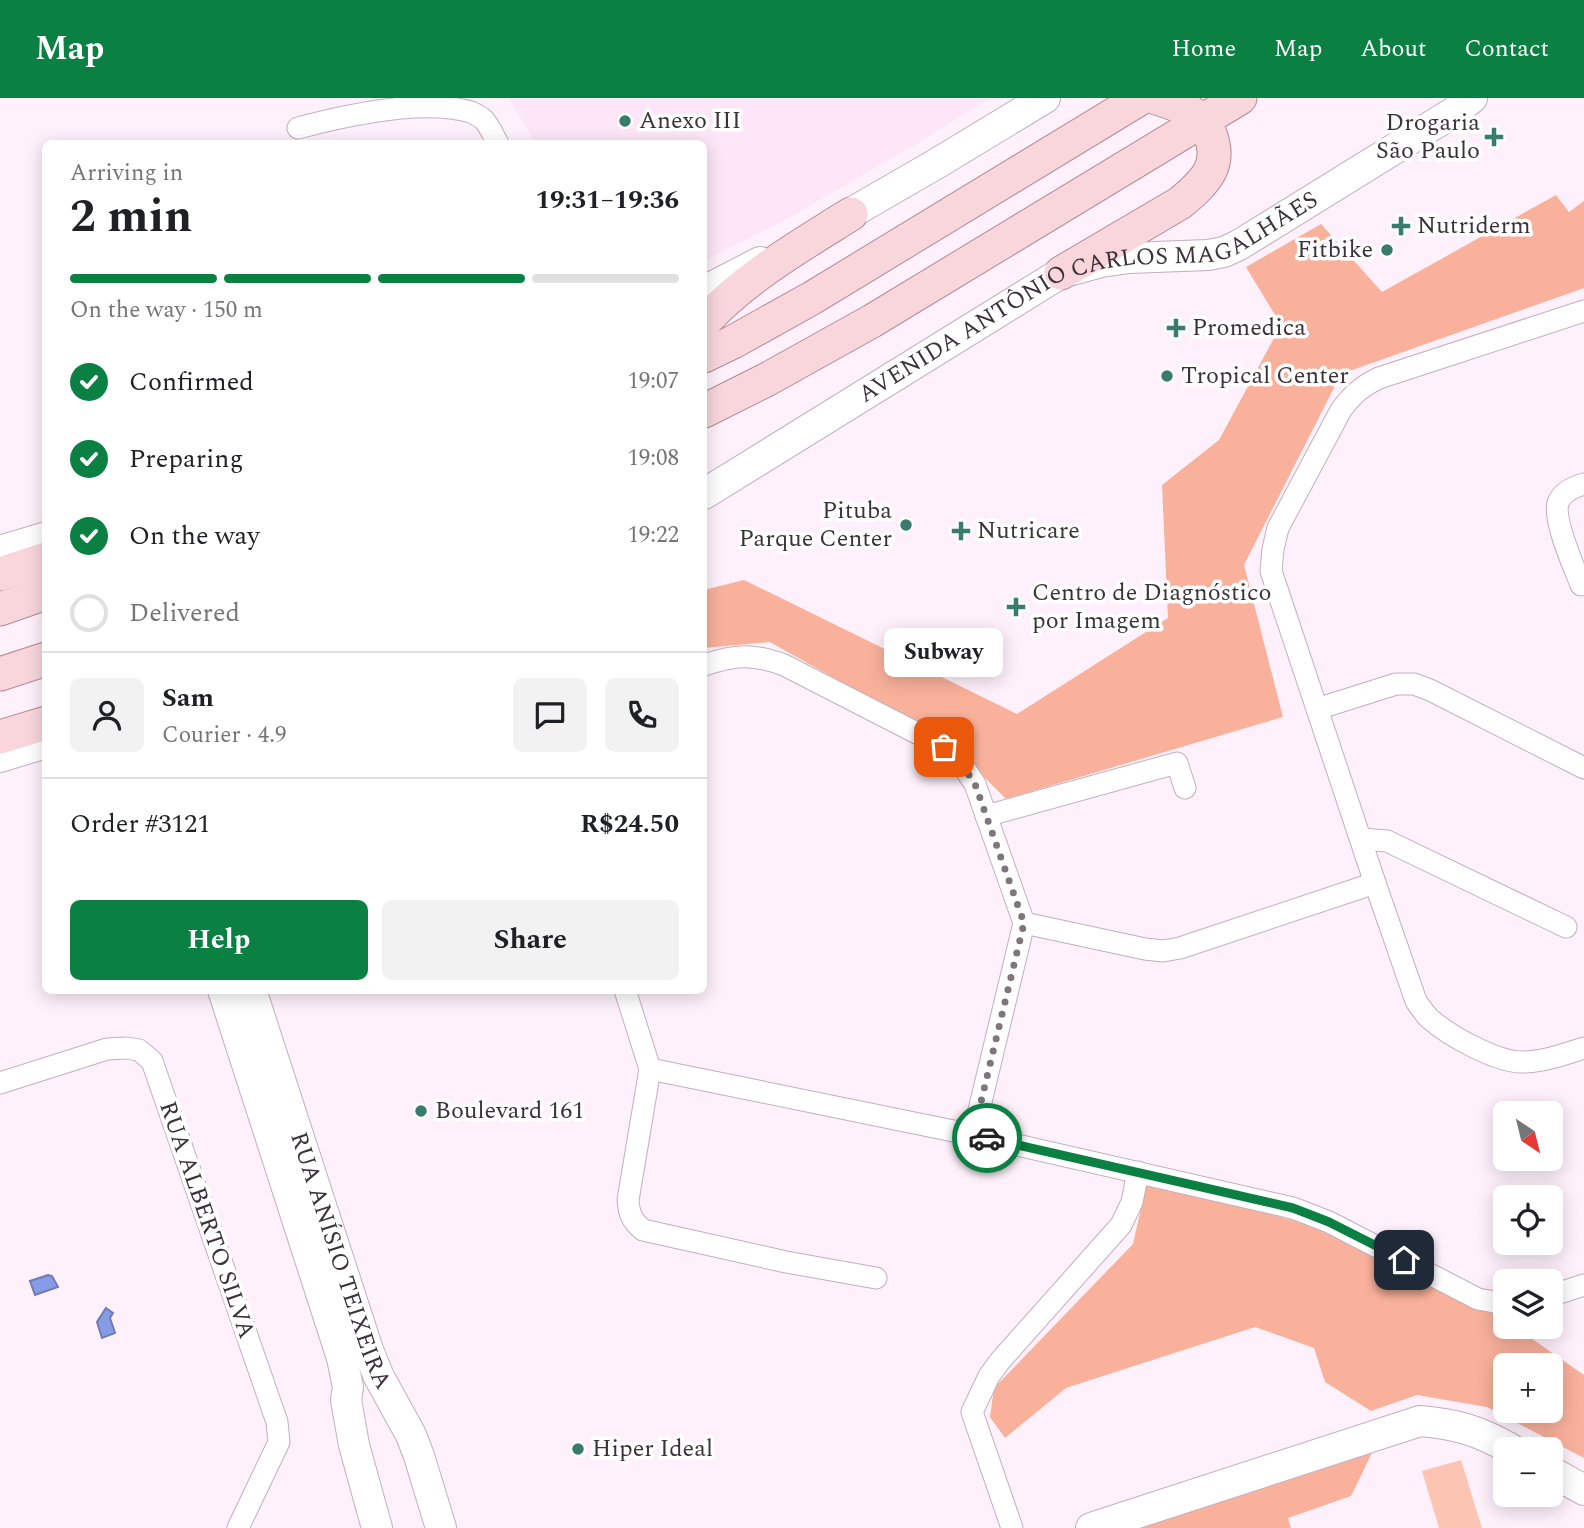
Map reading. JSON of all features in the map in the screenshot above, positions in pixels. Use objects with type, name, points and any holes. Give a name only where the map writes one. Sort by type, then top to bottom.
[{"type":"main road","points":[[707,355],[824,291],[1141,98]]},
{"type":"main road","points":[[1061,273],[1180,203],[1195,191],[1211,170],[1214,159],[1212,137],[1202,121],[1189,111],[1156,98]]},
{"type":"main road","points":[[707,410],[872,321],[1240,98]]},
{"type":"main road","points":[[707,319],[738,289],[851,214]]},
{"type":"main road","points":[[0,574],[42,559]]},
{"type":"main road","points":[[0,609],[42,594]]},
{"type":"main road","points":[[0,674],[42,660]]},
{"type":"main road","points":[[0,737],[42,724]]},
{"type":"street","points":[[707,289],[851,214],[1045,98]]},
{"type":"street","name":"AVENIDA ANTÔNIO CARLOS MAGALHÃES","points":[[707,493],[1061,273],[1111,261],[1224,252],[1345,180],[1472,98]]},
{"type":"street","points":[[298,128],[379,107],[408,102],[435,102],[463,107],[483,119],[496,140]]},
{"type":"street","points":[[1584,311],[1364,385],[1346,403],[1278,528],[1271,571],[1416,1001],[1426,1016],[1441,1029],[1502,1059],[1523,1063],[1545,1060],[1584,1048]]},
{"type":"street","points":[[1581,585],[1557,512],[1558,501],[1566,492],[1584,484]]},
{"type":"street","points":[[0,551],[42,538]]},
{"type":"street","points":[[707,664],[738,656],[763,657],[783,665],[944,747],[961,763],[975,784],[1024,923],[973,1135]]},
{"type":"street","points":[[1317,709],[1396,684],[1414,684],[1584,768]]},
{"type":"street","points":[[0,757],[42,744]]},
{"type":"street","points":[[986,816],[1177,762],[1185,788]]},
{"type":"street","points":[[1361,839],[1387,841],[1566,928]]},
{"type":"street","points":[[1024,923],[1163,951],[1180,948],[1374,883]]},
{"type":"street","name":"RUA ANÍSIO TEIXEIRA","points":[[224,994],[342,1358],[354,1445],[377,1528]]},
{"type":"street","name":"RUA ANÍSIO TEIXEIRA","points":[[252,994],[369,1350],[379,1377],[411,1435],[441,1528]]},
{"type":"street","points":[[626,994],[650,1069],[628,1200],[629,1213],[635,1223],[643,1230],[786,1262],[876,1278]]},
{"type":"street","name":"RUA ALBERTO SILVA","points":[[0,1083],[107,1049],[139,1050],[152,1061],[277,1422],[279,1442],[238,1528]]},
{"type":"street","points":[[650,1069],[973,1135],[1293,1208],[1329,1222],[1478,1299],[1493,1302]]},
{"type":"street","points":[[1012,1525],[972,1412],[989,1376],[1121,1225],[1132,1202],[1138,1172]]},
{"type":"street","points":[[1563,1292],[1584,1285]]},
{"type":"street","points":[[348,1413],[353,1404],[369,1393],[391,1399]]},
{"type":"street","points":[[1091,1528],[1420,1421],[1462,1426],[1493,1439]]},
{"type":"street","points":[[1563,1478],[1584,1490]]},
{"type":"shaded area","points":[[509,98],[991,98],[787,219],[707,259],[707,140],[533,140]]},
{"type":"shaded area","points":[[1556,195],[1569,212],[1584,201],[1584,288],[1341,374],[1244,565],[1283,717],[1006,799],[950,743],[770,642],[707,648],[707,589],[744,580],[1017,714],[1168,618],[1162,485],[1219,440],[1281,325],[1246,267],[1321,224],[1382,292]]},
{"type":"shaded area","points":[[1147,1182],[1307,1224],[1493,1313],[1493,1339],[1532,1339],[1552,1353],[1493,1353],[1493,1410],[1417,1395],[1371,1411],[1325,1382],[1314,1348],[1255,1327],[1066,1388],[1005,1438],[990,1417],[994,1388],[1133,1244]]},
{"type":"shaded area","points":[[1563,1360],[1584,1375],[1584,1458],[1563,1447],[1563,1437],[1544,1437],[1517,1423],[1563,1423]]},
{"type":"shaded area","points":[[1372,1453],[1351,1496],[1288,1518],[1291,1528],[1140,1528]]},
{"type":"shaded area","points":[[1461,1460],[1482,1528],[1439,1528],[1422,1471]]},
{"type":"water","points":[[52,1276],[58,1287],[35,1295],[30,1281]]},
{"type":"water","points":[[106,1308],[113,1313],[110,1318],[115,1333],[102,1338],[97,1322]]},
{"type":"way so far","points":[[944,747],[961,763],[975,784],[1024,923],[973,1135],[987,1138]]},
{"type":"place","name":"Anexo III","points":[[625,121]]},
{"type":"place","name":"Drogaria São Paulo","points":[[1494,137]]},
{"type":"place","name":"Nutriderm","points":[[1401,226]]},
{"type":"place","name":"Fitbike","points":[[1387,250]]},
{"type":"place","name":"Promedica","points":[[1176,328]]},
{"type":"place","name":"Tropical Center","points":[[1167,376]]},
{"type":"place","name":"Pituba Parque Center","points":[[906,525]]},
{"type":"place","name":"Nutricare","points":[[961,531]]},
{"type":"place","name":"Centro de Diagnóstico por Imagem","points":[[1016,607]]},
{"type":"place","name":"Subway","points":[[944,747]]},
{"type":"place","name":"Boulevard 161","points":[[421,1111]]},
{"type":"place","name":"Hiper Ideal","points":[[578,1449]]},
{"type":"route","points":[[987,1138],[1293,1208],[1329,1222],[1404,1260]]}]
